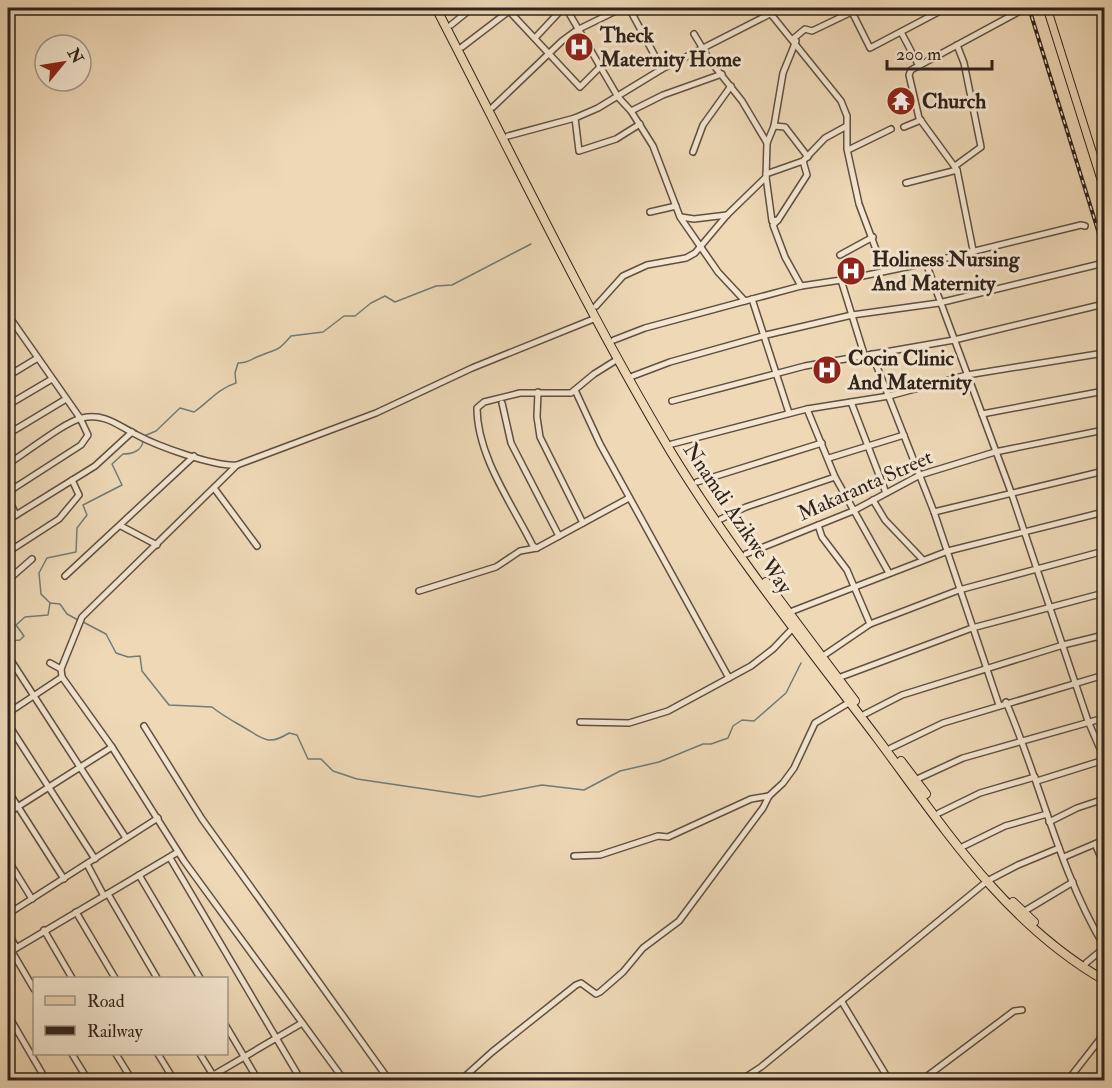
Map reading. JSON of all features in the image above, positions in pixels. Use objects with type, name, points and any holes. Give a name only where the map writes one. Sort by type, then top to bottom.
[{"type":"highway","name":"Nnamdi Azikwe Way","points":[[436,8],[596,318],[683,471],[792,629],[988,881],[1037,933],[1104,980]]},
{"type":"highway","name":"Nnamdi Azikwe Way","points":[[442,8],[633,376],[672,444],[746,554],[988,881],[1047,934],[1086,963],[1104,973]]},
{"type":"main road","points":[[1047,8],[1104,189]]},
{"type":"street","points":[[451,25],[472,8]]},
{"type":"street","points":[[535,38],[564,8],[618,97],[631,111],[652,146],[680,217],[718,272],[745,301]]},
{"type":"street","points":[[493,106],[577,30],[622,8]]},
{"type":"street","points":[[629,8],[662,69]]},
{"type":"street","points":[[766,8],[841,101],[847,116],[845,127],[848,150],[860,204],[885,271]]},
{"type":"street","points":[[778,220],[772,221],[766,176],[767,143],[774,126],[783,72],[794,40],[805,29],[812,32],[860,8]]},
{"type":"street","points":[[852,12],[870,48],[946,8]]},
{"type":"street","points":[[973,250],[956,168],[921,120],[909,75],[919,66],[1020,8]]},
{"type":"street","points":[[462,47],[511,9],[580,87],[600,67]]},
{"type":"street","points":[[508,136],[575,118],[618,97],[662,69],[770,14]]},
{"type":"street","points":[[901,32],[919,66]]},
{"type":"street","points":[[694,34],[703,50],[731,86],[767,143]]},
{"type":"street","points":[[906,183],[956,168],[981,147],[964,63],[957,45]]},
{"type":"street","points":[[631,111],[663,95],[722,74]]},
{"type":"street","points":[[693,152],[703,125],[731,86]]},
{"type":"street","points":[[575,118],[579,151],[616,139],[639,124]]},
{"type":"street","points":[[904,127],[921,120]]},
{"type":"street","points":[[774,126],[785,127],[806,159],[807,176],[778,220],[772,225],[785,257],[801,286]]},
{"type":"street","points":[[596,306],[623,276],[647,265],[686,258],[702,246],[727,215],[766,176],[806,159],[825,138],[845,127]]},
{"type":"street","points":[[848,150],[891,129]]},
{"type":"street","points":[[650,212],[676,206]]},
{"type":"street","points":[[680,217],[694,219],[727,215]]},
{"type":"street","points":[[614,340],[645,328],[801,286],[926,263],[973,250],[1081,225],[1085,226]]},
{"type":"street","points":[[840,255],[873,237]]},
{"type":"street","points":[[926,263],[1011,492],[1074,682],[1104,759],[980,793],[939,813]]},
{"type":"street","points":[[633,376],[670,362],[766,335],[852,315],[939,303],[1102,263],[1104,279]]},
{"type":"street","points":[[841,280],[864,354]]},
{"type":"street","points":[[752,299],[766,335],[789,413]]},
{"type":"street","points":[[672,401],[864,354],[954,340],[1104,304]]},
{"type":"street","points":[[8,315],[80,418],[88,435],[81,446],[10,490],[8,477]]},
{"type":"street","points":[[8,464],[80,418],[106,417],[148,440],[218,465],[237,465],[376,413],[472,368],[596,318]]},
{"type":"street","points":[[8,330],[15,326]]},
{"type":"street","points":[[672,444],[789,413],[889,396],[967,375],[1104,353]]},
{"type":"street","points":[[872,354],[934,512],[999,705]]},
{"type":"street","points":[[8,376],[36,358]]},
{"type":"street","points":[[537,548],[533,546],[479,433],[477,408],[484,402],[520,393],[566,394],[618,359]]},
{"type":"street","points":[[8,405],[52,379]]},
{"type":"street","points":[[575,390],[629,498],[729,678]]},
{"type":"street","points":[[982,414],[1104,391]]},
{"type":"street","points":[[538,392],[537,417],[540,437],[583,523]]},
{"type":"street","points":[[8,434],[66,399]]},
{"type":"street","points":[[851,402],[886,493]]},
{"type":"street","points":[[502,403],[511,443],[559,536]]},
{"type":"street","points":[[807,409],[835,477],[889,573]]},
{"type":"street","name":"Makaranta Street","points":[[746,554],[853,511],[920,475],[995,452],[1104,430]]},
{"type":"street","points":[[8,520],[95,466],[135,434]]},
{"type":"street","points":[[829,458],[904,435]]},
{"type":"street","points":[[697,482],[822,443]]},
{"type":"street","points":[[65,576],[194,456]]},
{"type":"street","points":[[237,465],[81,620],[61,669],[63,677],[112,747],[178,852],[344,1080]]},
{"type":"street","points":[[934,512],[1104,471]]},
{"type":"street","points":[[722,519],[746,507],[835,477]]},
{"type":"street","points":[[8,552],[64,514],[79,495],[72,480]]},
{"type":"street","points":[[214,488],[257,546]]},
{"type":"street","points":[[8,497],[16,514]]},
{"type":"street","points":[[419,591],[496,567],[520,551],[537,548],[629,498]]},
{"type":"street","points":[[873,500],[885,520],[923,560]]},
{"type":"street","points":[[790,612],[854,585],[948,551],[1023,530],[1104,512]]},
{"type":"street","points":[[818,525],[854,585],[870,624]]},
{"type":"street","points":[[121,526],[157,545]]},
{"type":"street","points":[[823,656],[870,624],[959,590],[1104,551]]},
{"type":"street","points":[[8,579],[32,559]]},
{"type":"street","points":[[838,678],[972,628],[1104,593]]},
{"type":"street","points":[[8,607],[8,613]]},
{"type":"street","points":[[580,722],[629,723],[654,716],[751,666],[773,649],[792,629]]},
{"type":"street","points":[[865,714],[902,695],[1063,645],[1104,635]]},
{"type":"street","points":[[10,659],[126,838]]},
{"type":"street","points":[[51,663],[61,669]]},
{"type":"street","points":[[891,748],[943,723],[1006,702],[1104,675]]},
{"type":"street","points":[[8,713],[63,677]]},
{"type":"street","points":[[461,1080],[576,986],[581,983],[596,994],[600,992],[623,972],[643,948],[674,925],[763,808],[769,796],[794,768],[815,723],[850,702]]},
{"type":"street","points":[[1006,702],[1022,740],[1059,848],[1088,919],[1104,947],[1086,963]]},
{"type":"street","points":[[915,780],[963,758],[1104,718]]},
{"type":"street","points":[[8,724],[95,859]]},
{"type":"street","points":[[144,726],[202,819],[389,1080]]},
{"type":"street","points":[[8,813],[112,747]]},
{"type":"street","points":[[8,791],[64,879]]},
{"type":"street","points":[[574,856],[600,855],[658,836],[668,837],[751,799],[769,796]]},
{"type":"street","points":[[1049,822],[1077,808],[1104,799]]},
{"type":"street","points":[[964,846],[1005,826],[1047,814]]},
{"type":"street","points":[[8,914],[158,818]]},
{"type":"street","points":[[1064,857],[1104,840]]},
{"type":"street","points":[[1095,844],[1104,864]]},
{"type":"street","points":[[741,1080],[842,1002],[988,881],[1018,864],[1059,848]]},
{"type":"street","points":[[12,950],[178,852]]},
{"type":"street","points":[[170,858],[301,1080]]},
{"type":"street","points":[[8,860],[32,899]]},
{"type":"street","points":[[87,864],[156,977]]},
{"type":"street","points":[[139,875],[199,977]]},
{"type":"street","points":[[1022,912],[1073,882]]},
{"type":"street","points":[[76,912],[114,977]]},
{"type":"street","points":[[44,930],[71,977]]},
{"type":"street","points":[[8,933],[12,950],[33,987]]},
{"type":"street","points":[[842,1002],[889,1080]]},
{"type":"street","points":[[922,1080],[1014,1011],[1022,1010]]},
{"type":"street","points":[[8,1015],[46,1080]]},
{"type":"street","points":[[205,1080],[215,1078],[244,1057],[302,1023]]},
{"type":"street","points":[[228,1029],[258,1080]]},
{"type":"street","points":[[1068,1080],[1104,1034]]},
{"type":"street","points":[[73,1055],[88,1080]]},
{"type":"street","points":[[117,1055],[132,1080]]},
{"type":"street","points":[[159,1055],[174,1080]]},
{"type":"street","points":[[201,1055],[215,1078]]},
{"type":"waterway","points":[[144,436],[156,431],[180,408],[194,412],[219,392],[236,383],[235,373],[238,363],[278,349],[291,336],[323,332],[344,316],[355,316],[371,303],[385,296],[395,302],[436,286],[452,285],[531,244]]},
{"type":"waterway","points":[[8,641],[20,640],[24,636],[16,625],[25,617],[48,615],[50,603],[41,594],[39,573],[47,558],[76,552],[77,528],[87,515],[83,505],[122,485],[112,464],[123,454],[139,450],[143,441]]},
{"type":"waterway","points":[[50,603],[60,604],[67,614],[78,620]]},
{"type":"waterway","points":[[83,622],[106,634],[116,653],[128,657],[140,656],[142,671],[169,705],[212,707],[266,739],[276,739],[289,733],[297,735],[308,759],[321,759],[333,771],[357,779],[479,797],[542,785],[584,790],[620,771],[659,762],[703,744],[711,744],[728,738],[733,726],[742,720],[754,721],[786,693],[801,663]]},
{"type":"railway","points":[[1029,8],[1104,250]]},
{"type":"place","name":"Theck Maternity Home","points":[[579,47]]},
{"type":"place","name":"Church","points":[[901,101]]},
{"type":"place","name":"Holiness Nursing And Maternity","points":[[851,271]]},
{"type":"place","name":"Cocin Clinic And Maternity","points":[[827,370]]}]
